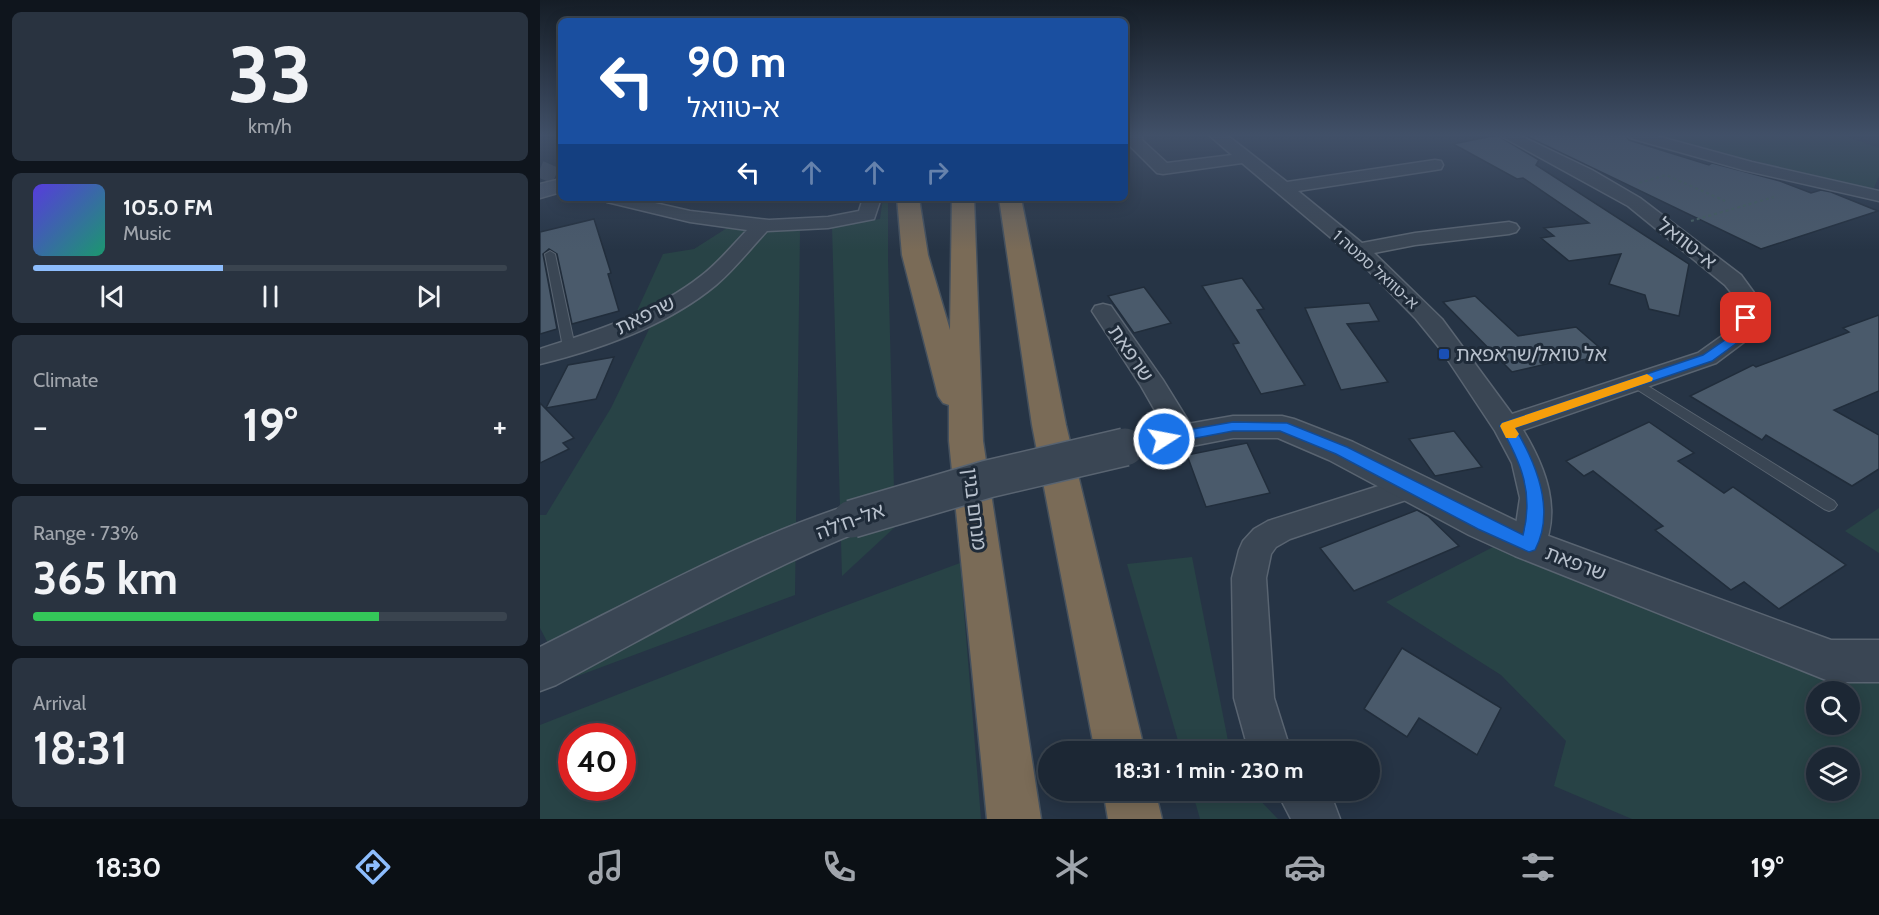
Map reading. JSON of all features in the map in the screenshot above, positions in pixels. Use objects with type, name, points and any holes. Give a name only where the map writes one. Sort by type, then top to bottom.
[{"type":"highway","points":[[908,201],[915,255],[966,441]]},
{"type":"highway","name":"מנחם בגין","points":[[963,201],[966,441],[1014,819]]},
{"type":"highway","points":[[1011,201],[1049,425],[1118,741]]},
{"type":"highway","points":[[1033,201],[1043,262],[1049,425]]},
{"type":"highway","points":[[1131,801],[1135,819]]},
{"type":"main road","points":[[540,191],[558,186]]},
{"type":"street","name":"א-טוואל סמטה 1","points":[[1265,173],[1357,250],[1416,304],[1507,426]]},
{"type":"street","points":[[1284,188],[1381,173]]},
{"type":"street","name":"א-טוואל","points":[[1507,426],[1707,358],[1740,334],[1746,318],[1749,301],[1733,280],[1634,202],[1584,173]]},
{"type":"street","points":[[1780,173],[1879,196]]},
{"type":"street","points":[[625,201],[663,211],[762,225],[822,223],[867,215],[871,201]]},
{"type":"street","name":"שרפאת","points":[[540,357],[615,331],[653,315],[684,297],[707,282],[762,225]]},
{"type":"street","points":[[1357,250],[1415,239],[1509,228]]},
{"type":"street","name":"שרפאת","points":[[1103,311],[1154,386],[1183,435],[1233,427],[1282,427],[1341,451],[1529,545],[1831,661],[1879,661]]},
{"type":"street","points":[[1507,426],[1525,456],[1535,493],[1534,518],[1529,545]]},
{"type":"street","name":"אל-ח'לה","points":[[540,670],[658,607],[744,565],[814,533],[852,519],[988,479],[1183,435]]},
{"type":"street","points":[[1267,741],[1254,698],[1248,578],[1255,550],[1265,538],[1280,530],[1410,487]]},
{"type":"street","points":[[1305,801],[1318,819]]},
{"type":"lane","points":[[549,254],[570,347]]},
{"type":"lane","points":[[1635,382],[1829,505]]},
{"type":"path","points":[[1666,175],[1725,201]]},
{"type":"path","points":[[1667,228],[1774,197]]},
{"type":"green space","points":[[1805,173],[1879,173],[1873,190]]},
{"type":"green space","points":[[883,201],[888,201],[895,527],[842,576],[832,227],[880,219]]},
{"type":"green space","points":[[727,228],[800,231],[795,595],[567,680],[540,628],[540,515],[546,515],[611,408],[651,325],[636,313],[663,254],[694,249]]},
{"type":"green space","points":[[1879,508],[1879,553],[1845,531]]},
{"type":"green space","points":[[1495,546],[1874,674],[1879,682],[1879,819],[1632,819],[1554,786],[1566,741],[1501,675],[1386,602]]},
{"type":"green space","points":[[1192,557],[1228,741],[1178,741],[1127,564]]},
{"type":"green space","points":[[960,563],[981,819],[540,819],[540,725]]},
{"type":"green space","points":[[1195,801],[1261,801],[1278,819],[1200,819]]},
{"type":"building","points":[[1506,173],[1549,173],[1689,264],[1679,316],[1649,309],[1645,295],[1609,284],[1621,254],[1569,261],[1541,238],[1554,236],[1544,228],[1589,223],[1523,178],[1517,179]]},
{"type":"building","points":[[1603,173],[1751,173],[1811,193],[1821,190],[1831,192],[1878,211],[1761,249]]},
{"type":"building","points":[[594,219],[611,273],[608,274],[619,311],[572,324],[557,254],[549,249],[543,254],[557,329],[540,334],[540,232]]},
{"type":"building","points":[[1242,278],[1264,309],[1257,310],[1305,385],[1261,394],[1233,344],[1239,343],[1202,286]]},
{"type":"building","points":[[1144,287],[1171,323],[1134,333],[1108,296]]},
{"type":"building","points":[[1475,296],[1518,336],[1576,327],[1608,355],[1571,362],[1567,359],[1512,372],[1443,302]]},
{"type":"building","points":[[1369,303],[1379,321],[1347,324],[1388,382],[1341,390],[1305,308]]},
{"type":"building","points":[[1879,315],[1879,391],[1834,410],[1879,435],[1879,469],[1852,486],[1766,435],[1762,440],[1690,396],[1753,365],[1756,367],[1849,332],[1843,328]]},
{"type":"building","points":[[614,357],[596,399],[546,408],[568,365]]},
{"type":"building","points":[[540,403],[574,438],[563,443],[569,449],[540,463]]},
{"type":"building","points":[[1649,422],[1694,453],[1678,461],[1724,493],[1733,487],[1846,565],[1779,609],[1744,582],[1731,590],[1655,530],[1663,526],[1593,471],[1584,476],[1566,461]]},
{"type":"building","points":[[1454,431],[1482,467],[1435,476],[1409,439]]},
{"type":"building","points":[[1247,443],[1270,493],[1206,507],[1187,455]]},
{"type":"building","points":[[1417,510],[1428,516],[1459,546],[1354,591],[1320,548]]},
{"type":"building","points":[[1402,648],[1501,708],[1477,755],[1419,718],[1407,737],[1364,709]]},
{"type":"tunnel","points":[[550,173],[558,177]]},
{"type":"slow traffic","points":[[1511,434],[1507,426],[1647,378]]},
{"type":"place","name":"אל טואל/שראפאת","points":[[1444,354]]},
{"type":"route","points":[[1164,439],[1233,427],[1282,427],[1341,451],[1529,545],[1534,526],[1535,493],[1525,456],[1507,426],[1707,358],[1740,334],[1746,318]]}]
